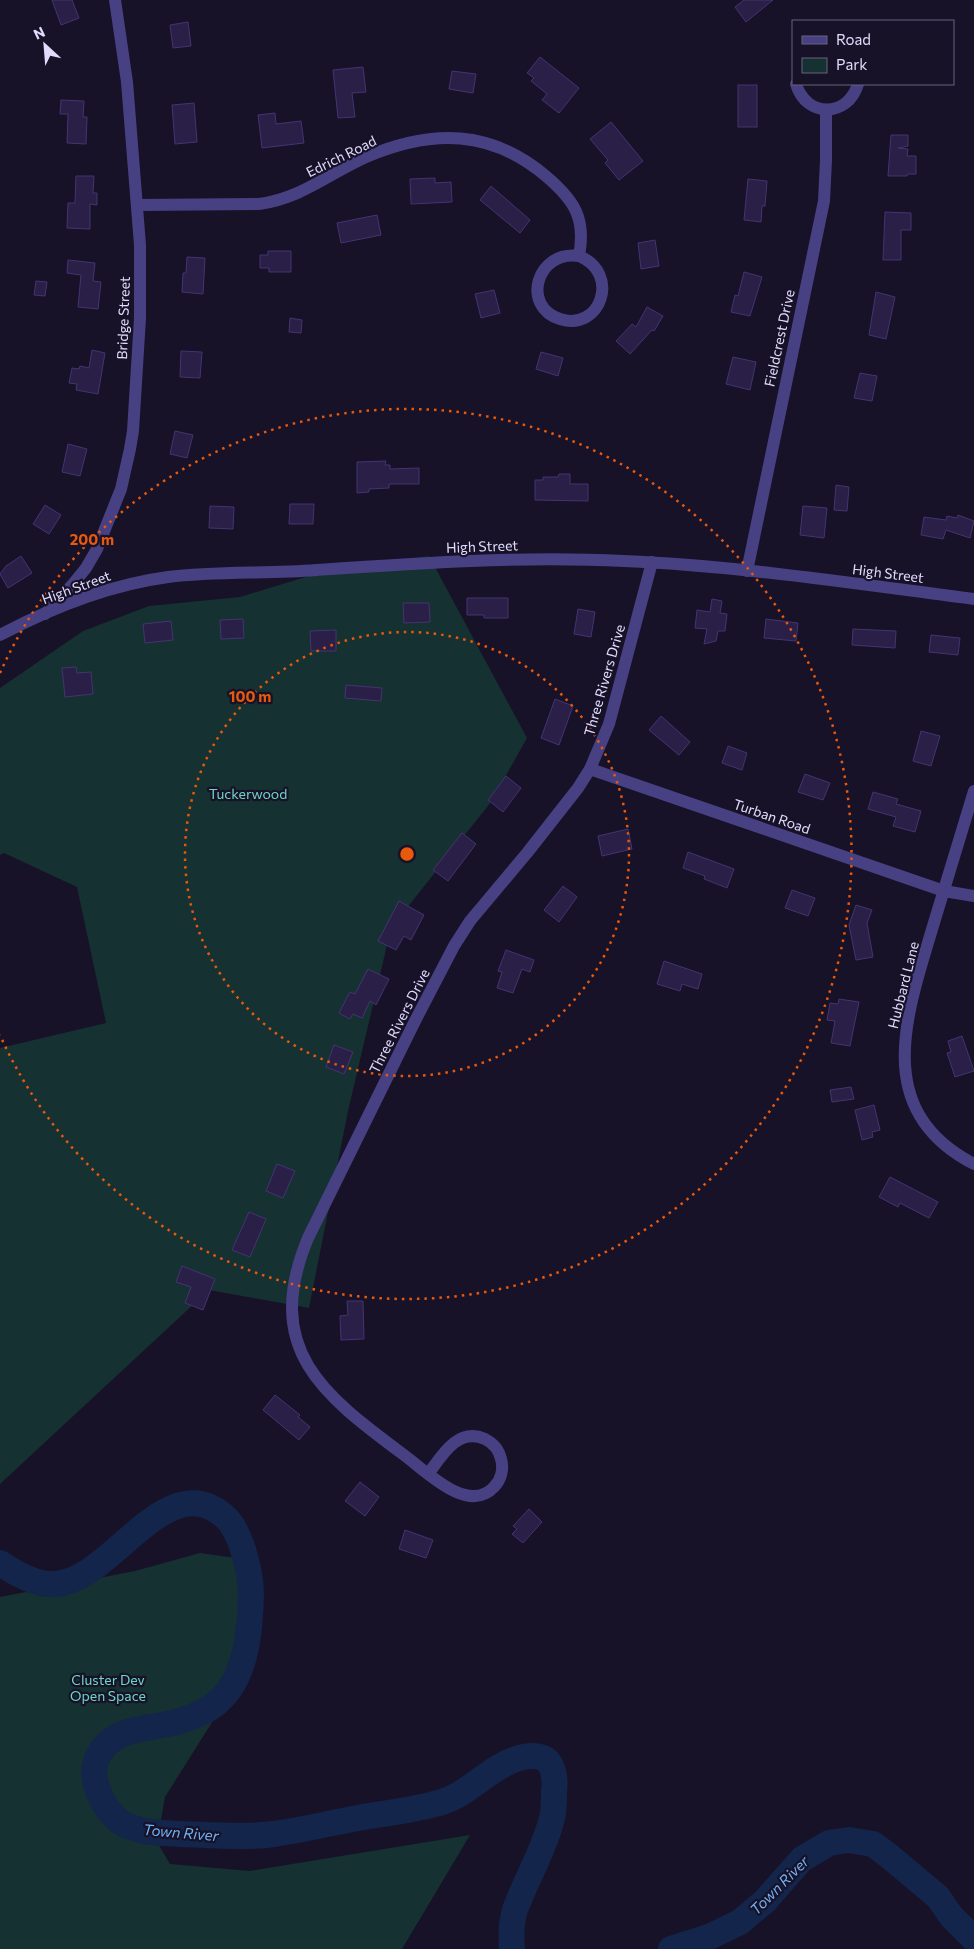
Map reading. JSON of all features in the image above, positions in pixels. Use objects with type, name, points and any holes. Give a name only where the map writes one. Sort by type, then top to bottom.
[{"type":"street","name":"Bridge Street","points":[[45,614],[77,578],[97,549],[114,508],[126,469],[132,430],[140,318],[140,269],[127,82],[116,0]]},
{"type":"street","points":[[797,85],[804,99],[810,105],[826,110],[835,108],[850,100],[858,85]]},
{"type":"street","name":"Fieldcrest Drive","points":[[746,571],[824,201],[826,110]]},
{"type":"street","name":"Edrich Road","points":[[137,205],[259,204],[278,201],[294,196],[366,158],[382,152],[433,139],[468,138],[496,145],[524,159],[566,195],[580,221],[582,237],[579,256]]},
{"type":"street","points":[[564,256],[579,256],[598,270],[603,284],[601,300],[592,313],[585,317],[578,320],[562,320],[549,313],[540,301],[537,287],[538,280],[545,267],[551,262],[564,256]]},
{"type":"street","name":"High Street","points":[[0,635],[78,599],[146,581],[191,575],[290,572],[493,560],[652,562],[746,571],[974,599]]},
{"type":"street","name":"Three Rivers Drive","points":[[429,1473],[452,1444],[459,1439],[474,1436],[494,1446],[502,1466],[500,1479],[492,1489],[481,1496],[468,1497],[455,1492],[429,1473],[350,1414],[330,1396],[312,1372],[299,1344],[292,1315],[293,1285],[296,1269],[313,1229],[454,946],[470,921],[538,839],[578,788],[590,769],[609,724],[652,562]]},
{"type":"street","name":"Turban Road","points":[[590,769],[944,891],[974,896]]},
{"type":"street","name":"Hubbard Lane","points":[[974,791],[918,977],[908,1017],[904,1067],[911,1097],[927,1126],[951,1150],[974,1164]]},
{"type":"green space","name":"Tuckerwood","points":[[429,556],[527,738],[491,802],[391,928],[348,1111],[309,1308],[209,1290],[0,1484],[0,1048],[106,1023],[77,887],[4,853],[0,855],[0,688],[83,631],[149,606],[240,597],[335,568]]},
{"type":"green space","name":"Cluster Dev Open Space","points":[[200,1553],[250,1560],[262,1599],[255,1654],[165,1797],[157,1842],[170,1864],[250,1871],[470,1835],[402,1949],[0,1949],[0,1597],[135,1571]]},
{"type":"building","points":[[52,0],[72,0],[79,18],[61,25]]},
{"type":"building","points":[[744,0],[773,0],[746,22],[735,7]]},
{"type":"building","points":[[188,22],[191,46],[173,48],[170,25]]},
{"type":"building","points":[[540,57],[579,88],[559,113],[542,100],[547,94],[531,81],[534,78],[527,73]]},
{"type":"building","points":[[363,67],[366,92],[352,93],[355,117],[338,118],[333,70]]},
{"type":"building","points":[[452,71],[476,74],[473,93],[449,89]]},
{"type":"building","points":[[738,85],[757,85],[757,127],[738,127]]},
{"type":"building","points":[[61,100],[84,101],[83,117],[87,117],[86,144],[67,143],[68,114],[60,114]]},
{"type":"building","points":[[194,103],[197,142],[175,144],[172,105]]},
{"type":"building","points":[[275,113],[276,124],[301,121],[304,143],[262,148],[258,115]]},
{"type":"building","points":[[611,122],[643,161],[619,180],[605,163],[608,160],[590,139]]},
{"type":"building","points":[[891,135],[908,135],[908,146],[898,148],[908,149],[907,156],[916,156],[916,174],[888,176]]},
{"type":"building","points":[[76,176],[94,176],[93,193],[97,193],[97,205],[90,204],[90,229],[67,228],[68,203],[75,203]]},
{"type":"building","points":[[435,178],[435,183],[451,182],[452,202],[411,204],[410,179]]},
{"type":"building","points":[[748,179],[767,181],[765,206],[762,206],[761,222],[744,220]]},
{"type":"building","points":[[491,186],[530,220],[520,233],[480,200]]},
{"type":"building","points":[[885,212],[911,213],[911,230],[901,230],[901,260],[883,260]]},
{"type":"building","points":[[377,215],[381,235],[341,243],[337,223]]},
{"type":"building","points":[[655,240],[659,266],[641,269],[638,243]]},
{"type":"building","points":[[268,251],[291,251],[291,272],[269,272],[269,268],[260,268],[260,255],[268,255]]},
{"type":"building","points":[[187,257],[205,258],[203,294],[182,292],[183,273],[186,273]]},
{"type":"building","points":[[68,260],[95,263],[93,281],[101,282],[98,309],[78,307],[81,275],[67,273]]},
{"type":"building","points":[[744,272],[762,277],[750,316],[731,312],[735,295],[738,296]]},
{"type":"building","points":[[36,281],[47,282],[45,296],[34,295]]},
{"type":"building","points":[[494,290],[500,313],[481,318],[475,294]]},
{"type":"building","points":[[876,292],[895,297],[886,339],[869,335]]},
{"type":"building","points":[[647,307],[663,316],[654,331],[652,330],[630,354],[616,341],[632,324],[636,327]]},
{"type":"building","points":[[290,318],[302,320],[301,333],[289,332]]},
{"type":"building","points":[[92,350],[105,353],[98,394],[76,390],[77,384],[69,383],[72,368],[79,369],[80,366],[89,368]]},
{"type":"building","points":[[181,351],[202,352],[200,378],[180,377]]},
{"type":"building","points":[[541,352],[563,358],[558,376],[536,369]]},
{"type":"building","points":[[733,357],[756,362],[750,390],[726,384]]},
{"type":"building","points":[[860,373],[877,376],[872,401],[854,398]]},
{"type":"building","points":[[175,431],[193,435],[187,458],[170,454]]},
{"type":"building","points":[[68,444],[87,449],[80,476],[62,472]]},
{"type":"building","points":[[386,461],[385,465],[390,465],[390,469],[419,468],[419,484],[389,484],[389,488],[369,489],[369,492],[357,493],[357,462]]},
{"type":"building","points":[[559,474],[570,474],[570,484],[588,484],[588,501],[535,500],[535,480],[543,480],[543,477],[558,477]]},
{"type":"building","points":[[836,485],[849,487],[847,511],[834,510]]},
{"type":"building","points":[[290,504],[314,504],[313,524],[289,524]]},
{"type":"building","points":[[45,505],[61,515],[49,534],[33,524]]},
{"type":"building","points":[[210,506],[234,507],[233,529],[209,528]]},
{"type":"building","points":[[803,506],[827,508],[824,538],[800,535]]},
{"type":"building","points":[[958,515],[974,521],[970,538],[946,530],[943,539],[921,535],[924,517],[946,520],[947,516],[957,518]]},
{"type":"building","points":[[21,556],[32,573],[8,588],[0,574],[6,566]]},
{"type":"building","points":[[467,598],[508,598],[508,618],[484,618],[484,615],[467,615]]},
{"type":"building","points":[[712,599],[722,601],[720,613],[727,614],[725,631],[718,631],[716,641],[704,644],[707,629],[695,628],[697,610],[710,612]]},
{"type":"building","points":[[403,603],[429,603],[430,622],[404,623]]},
{"type":"building","points":[[578,609],[595,612],[591,637],[574,634]]},
{"type":"building","points":[[243,619],[244,638],[221,639],[220,620]]},
{"type":"building","points":[[766,619],[798,623],[796,641],[764,638]]},
{"type":"building","points":[[171,621],[173,640],[145,643],[143,624]]},
{"type":"building","points":[[853,629],[896,631],[895,648],[852,645]]},
{"type":"building","points":[[336,630],[336,651],[311,651],[310,631]]},
{"type":"building","points":[[931,635],[960,638],[958,655],[929,652]]},
{"type":"building","points":[[76,667],[77,673],[91,672],[93,694],[65,697],[62,668]]},
{"type":"building","points":[[346,685],[382,688],[381,701],[345,698]]},
{"type":"building","points":[[555,699],[573,706],[559,745],[541,738]]},
{"type":"building","points":[[661,716],[690,742],[679,755],[649,730]]},
{"type":"building","points":[[921,731],[940,736],[931,766],[913,761]]},
{"type":"building","points":[[728,746],[747,753],[742,770],[722,763]]},
{"type":"building","points":[[805,774],[830,783],[823,800],[798,792]]},
{"type":"building","points":[[506,776],[521,788],[503,812],[488,800]]},
{"type":"building","points":[[873,792],[898,799],[896,804],[921,811],[915,832],[893,826],[896,817],[868,809]]},
{"type":"building","points":[[628,829],[632,849],[602,856],[598,836]]},
{"type":"building","points":[[462,833],[476,844],[448,881],[433,870]]},
{"type":"building","points":[[688,852],[734,869],[727,888],[704,879],[705,876],[683,868]]},
{"type":"building","points":[[563,886],[577,897],[559,922],[544,910]]},
{"type":"building","points":[[792,890],[815,898],[808,916],[785,908]]},
{"type":"building","points":[[399,901],[424,915],[411,940],[404,936],[396,950],[378,941]]},
{"type":"building","points":[[856,905],[872,910],[867,923],[873,957],[856,960],[849,925]]},
{"type":"building","points":[[506,950],[534,960],[530,972],[522,969],[513,993],[497,988],[502,972],[498,971]]},
{"type":"building","points":[[664,961],[702,974],[698,989],[682,984],[680,991],[657,984]]},
{"type":"building","points":[[368,969],[389,979],[376,1005],[370,1001],[362,1018],[353,1014],[350,1019],[339,1013],[350,992],[355,994]]},
{"type":"building","points":[[839,999],[859,1002],[850,1046],[831,1043],[835,1021],[827,1020],[830,1003],[838,1004]]},
{"type":"building","points":[[962,1036],[974,1071],[955,1077],[947,1053],[951,1052],[948,1041]]},
{"type":"building","points":[[334,1045],[353,1052],[344,1074],[326,1067]]},
{"type":"building","points":[[851,1087],[854,1099],[832,1102],[830,1090]]},
{"type":"building","points":[[874,1105],[880,1130],[872,1132],[873,1137],[862,1140],[855,1110]]},
{"type":"building","points":[[277,1164],[295,1171],[283,1198],[266,1191]]},
{"type":"building","points":[[890,1177],[938,1202],[929,1218],[900,1203],[898,1207],[879,1197]]},
{"type":"building","points":[[249,1212],[266,1219],[250,1257],[232,1250]]},
{"type":"building","points":[[182,1266],[215,1279],[203,1310],[185,1303],[191,1287],[176,1282]]},
{"type":"building","points":[[347,1301],[363,1301],[364,1339],[341,1340],[340,1316],[348,1315]]},
{"type":"building","points":[[275,1395],[300,1415],[298,1417],[310,1427],[299,1440],[263,1410]]},
{"type":"building","points":[[360,1482],[379,1497],[365,1516],[345,1501]]},
{"type":"building","points":[[529,1509],[542,1522],[523,1543],[512,1534],[517,1529],[513,1526]]},
{"type":"building","points":[[405,1530],[433,1540],[426,1558],[399,1549]]},
{"type":"waterway","name":"Town River","points":[[0,1563],[40,1583],[54,1584],[75,1579],[96,1566],[138,1530],[159,1515],[181,1505],[202,1504],[224,1516],[240,1541],[251,1586],[248,1637],[236,1678],[220,1700],[206,1710],[180,1721],[128,1732],[111,1740],[105,1746],[96,1761],[95,1778],[99,1793],[108,1808],[119,1821],[145,1831],[228,1836],[274,1834],[432,1805],[462,1793],[506,1763],[526,1757],[540,1757],[548,1762],[553,1772],[555,1782],[553,1812],[549,1830],[515,1910],[512,1929],[512,1949]]},
{"type":"waterway","name":"Town River","points":[[671,1949],[709,1937],[740,1922],[765,1901],[802,1859],[829,1843],[849,1840],[873,1844],[889,1856],[938,1897],[951,1916],[974,1939]]}]
